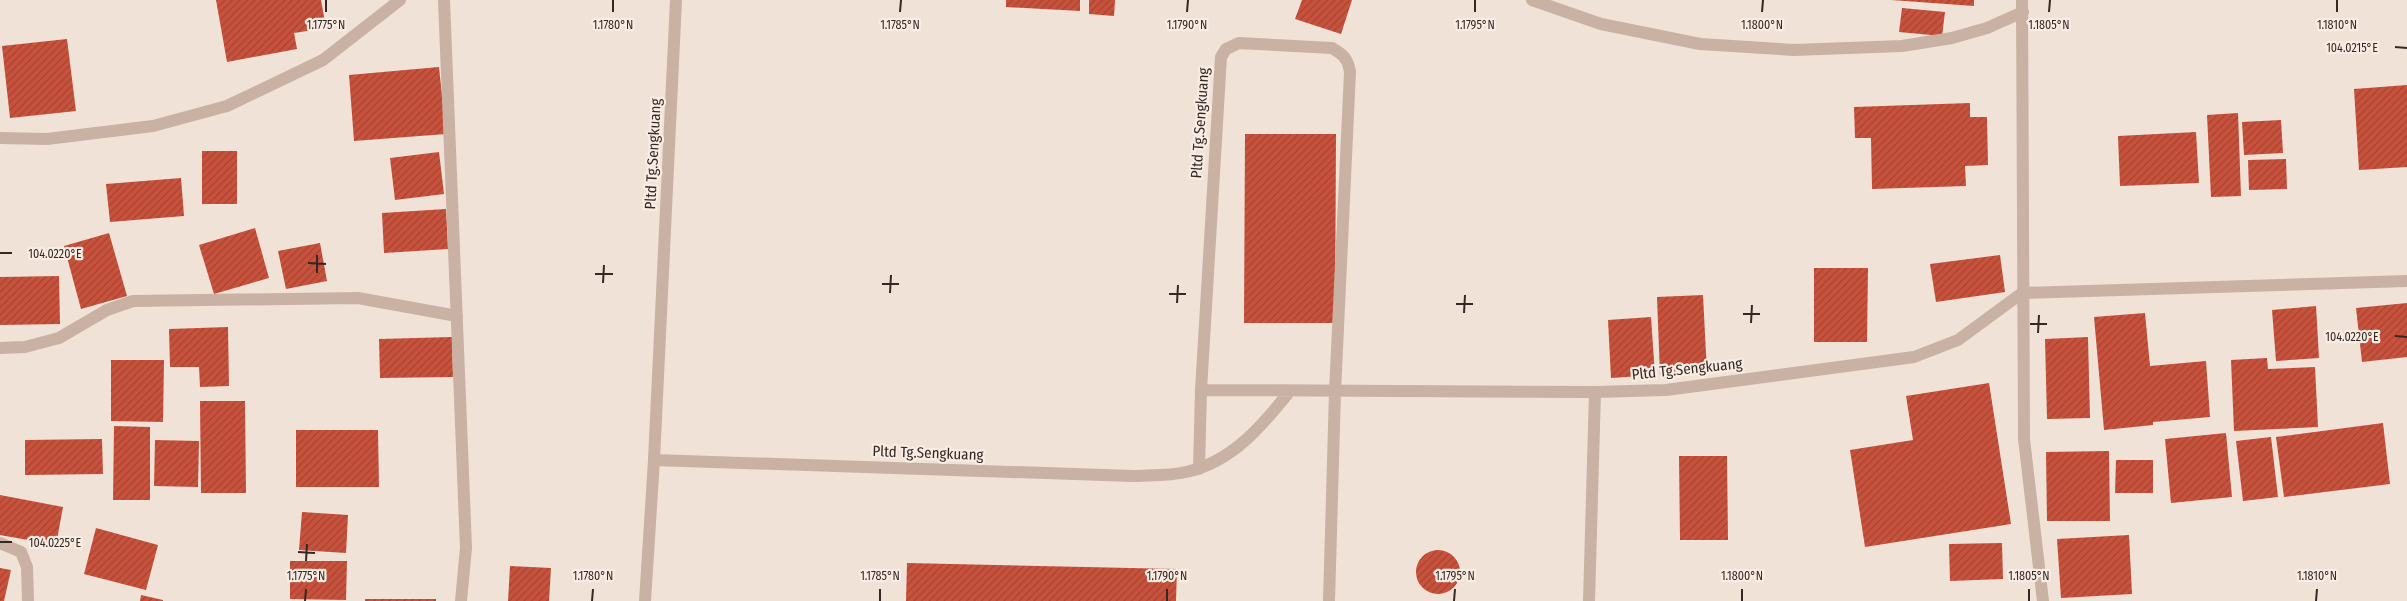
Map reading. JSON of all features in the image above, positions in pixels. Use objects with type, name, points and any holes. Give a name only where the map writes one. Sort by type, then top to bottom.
[{"type":"street","points":[[0,138],[47,139],[153,126],[227,106],[323,60],[400,0]]},
{"type":"street","points":[[444,0],[466,548],[461,601]]},
{"type":"street","name":"Pltd Tg.Sengkuang","points":[[644,601],[654,460],[676,0]]},
{"type":"street","points":[[1532,0],[1601,24],[1700,44],[1794,50],[1902,46],[1952,38],[1987,28],[2022,6]]},
{"type":"street","points":[[2022,6],[2024,438],[2043,601]]},
{"type":"street","name":"Pltd Tg.Sengkuang","points":[[1199,469],[1201,390],[1219,65],[1226,49],[1239,43],[1332,48],[1342,54],[1348,61],[1350,72],[1335,392],[1329,601]]},
{"type":"street","points":[[2022,293],[2407,281]]},
{"type":"street","name":"Pltd Tg.Sengkuang","points":[[1201,390],[1290,392],[1595,392],[1666,390],[1914,357],[1958,340],[2022,293]]},
{"type":"street","points":[[0,348],[26,347],[59,338],[107,310],[133,301],[358,298],[457,316]]},
{"type":"street","name":"Pltd Tg.Sengkuang","points":[[654,460],[1133,476],[1185,473],[1224,458],[1266,421],[1290,392]]},
{"type":"street","points":[[1589,601],[1595,392]]},
{"type":"street","points":[[0,543],[21,552],[27,567],[28,601]]},
{"type":"building","points":[[216,0],[321,0],[326,28],[294,33],[297,49],[227,62]]},
{"type":"building","points":[[1006,0],[1080,0],[1080,11],[1006,7]]},
{"type":"building","points":[[1089,0],[1115,0],[1114,16],[1089,14]]},
{"type":"building","points":[[1302,0],[1352,0],[1341,34],[1295,19]]},
{"type":"building","points":[[1891,0],[1974,0],[1974,6]]},
{"type":"building","points":[[1902,8],[1945,12],[1942,36],[1899,32]]},
{"type":"building","points":[[67,39],[76,111],[10,118],[2,46]]},
{"type":"building","points":[[439,67],[446,134],[354,141],[349,75]]},
{"type":"building","points":[[2407,85],[2407,167],[2359,170],[2354,89]]},
{"type":"building","points":[[1970,103],[1970,117],[1987,117],[1988,165],[1965,166],[1966,186],[1872,189],[1871,138],[1855,138],[1854,107]]},
{"type":"building","points":[[2238,113],[2241,196],[2211,197],[2207,115]]},
{"type":"building","points":[[2281,120],[2283,153],[2244,155],[2242,122]]},
{"type":"building","points":[[2196,132],[2199,183],[2120,186],[2118,136]]},
{"type":"building","points":[[1245,134],[1336,134],[1335,323],[1244,323]]},
{"type":"building","points":[[202,151],[237,151],[237,204],[202,204]]},
{"type":"building","points":[[439,152],[444,194],[395,200],[390,158]]},
{"type":"building","points":[[2286,159],[2287,189],[2249,190],[2248,160]]},
{"type":"building","points":[[181,178],[184,216],[110,222],[106,184]]},
{"type":"building","points":[[446,209],[448,249],[384,253],[382,213]]},
{"type":"building","points":[[255,228],[269,278],[214,294],[199,245]]},
{"type":"building","points":[[109,233],[127,296],[81,309],[64,246]]},
{"type":"building","points":[[320,243],[327,281],[286,289],[278,251]]},
{"type":"building","points":[[2000,255],[2005,292],[1936,302],[1930,264]]},
{"type":"building","points":[[1814,268],[1868,268],[1867,342],[1814,342]]},
{"type":"building","points":[[59,276],[60,324],[0,325],[0,277]]},
{"type":"building","points":[[1703,295],[1707,373],[1660,375],[1657,297]]},
{"type":"building","points":[[2407,303],[2407,357],[2362,362],[2356,308]]},
{"type":"building","points":[[2316,306],[2319,358],[2276,361],[2272,310]]},
{"type":"building","points":[[2145,313],[2150,366],[2206,361],[2210,417],[2153,422],[2153,425],[2104,430],[2094,317]]},
{"type":"building","points":[[1651,317],[1655,375],[1611,378],[1608,320]]},
{"type":"building","points":[[228,327],[229,386],[200,387],[199,367],[170,367],[169,329]]},
{"type":"building","points":[[452,337],[453,377],[380,378],[379,339]]},
{"type":"building","points":[[2088,337],[2090,418],[2047,419],[2045,339]]},
{"type":"building","points":[[2267,358],[2268,369],[2315,367],[2318,427],[2234,431],[2231,360]]},
{"type":"building","points":[[111,360],[164,360],[163,422],[111,421]]},
{"type":"building","points":[[1989,383],[2011,524],[1865,547],[1850,450],[1913,440],[1906,396]]},
{"type":"building","points":[[200,401],[245,401],[246,493],[201,493]]},
{"type":"building","points":[[2383,423],[2390,484],[2284,497],[2276,437]]},
{"type":"building","points":[[114,426],[150,427],[150,500],[113,500]]},
{"type":"building","points":[[296,430],[378,430],[379,487],[296,487]]},
{"type":"building","points":[[2226,433],[2232,497],[2171,503],[2165,439]]},
{"type":"building","points":[[2271,437],[2278,497],[2243,501],[2236,441]]},
{"type":"building","points":[[102,439],[103,474],[25,475],[25,440]]},
{"type":"building","points":[[155,440],[199,441],[198,487],[154,486]]},
{"type":"building","points":[[2109,451],[2110,521],[2047,521],[2046,452]]},
{"type":"building","points":[[1679,456],[1727,456],[1728,540],[1680,540]]},
{"type":"building","points":[[2116,460],[2153,460],[2153,493],[2115,493]]},
{"type":"building","points":[[0,495],[63,507],[56,545],[0,535]]},
{"type":"building","points":[[302,512],[348,515],[346,553],[299,550]]},
{"type":"building","points":[[96,528],[158,545],[146,590],[84,574]]},
{"type":"building","points":[[2129,535],[2132,594],[2061,598],[2057,539]]},
{"type":"building","points":[[2002,543],[2003,579],[1950,581],[1949,544]]},
{"type":"building","points":[[1442,550],[1454,556],[1459,563],[1459,581],[1454,588],[1447,593],[1434,594],[1426,591],[1419,584],[1416,568],[1419,560],[1426,553]]},
{"type":"building","points":[[290,561],[347,561],[346,600],[290,599]]},
{"type":"building","points":[[907,563],[1177,569],[1176,601],[906,601]]},
{"type":"building","points":[[510,566],[551,568],[549,601],[508,601]]},
{"type":"building","points":[[0,568],[11,570],[4,601],[0,601]]},
{"type":"building","points":[[141,595],[163,600],[163,601],[140,601]]},
{"type":"building","points":[[365,599],[436,599],[436,601],[365,601]]}]
